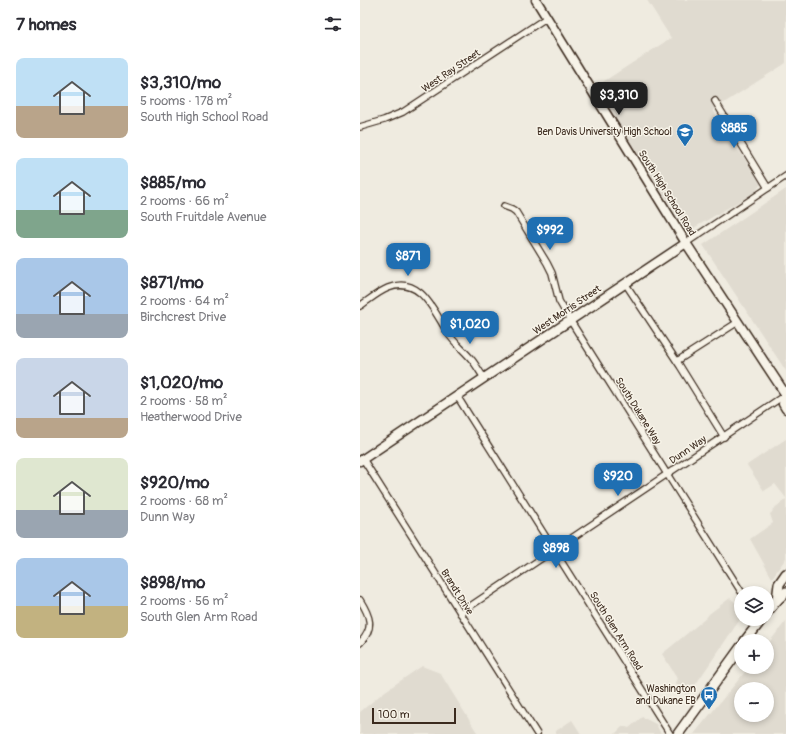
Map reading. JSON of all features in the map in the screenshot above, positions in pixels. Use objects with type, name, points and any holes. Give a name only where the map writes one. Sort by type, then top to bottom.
[{"type":"main road","points":[[777,600],[779,584],[786,574]]},
{"type":"main road","points":[[774,604],[786,592]]},
{"type":"main road","points":[[750,634],[757,626]]},
{"type":"main road","points":[[678,734],[734,657]]},
{"type":"street","name":"South High School Road","points":[[536,0],[686,243],[786,395],[783,404],[786,409]]},
{"type":"street","name":"West Ray Street","points":[[360,127],[384,120],[403,112],[546,18]]},
{"type":"street","points":[[715,101],[768,188]]},
{"type":"street","name":"West Morris Street","points":[[361,460],[786,176]]},
{"type":"street","name":"South Dukane Way","points":[[504,206],[516,212],[546,261],[552,273],[559,301],[570,320],[738,586]]},
{"type":"street","points":[[625,283],[677,361],[724,437]]},
{"type":"street","points":[[360,306],[387,288],[399,285],[408,286],[417,290],[425,296],[452,339],[473,362],[484,378]]},
{"type":"street","points":[[677,361],[738,322]]},
{"type":"street","name":"Dunn Way","points":[[460,612],[786,395]]},
{"type":"street","name":"South Glen Arm Road","points":[[457,396],[670,734]]},
{"type":"street","name":"Brandt Drive","points":[[361,460],[537,734]]},
{"type":"street","points":[[360,600],[368,614],[369,626],[366,636],[360,643]]},
{"type":"shaded area","name":"Ben Davis University High School","points":[[647,0],[786,0],[786,63],[713,110],[761,184],[755,192],[692,229],[685,227],[595,87],[671,38]]},
{"type":"shaded area","points":[[786,189],[786,371],[703,245]]},
{"type":"shaded area","points":[[786,439],[786,498],[775,484],[764,491],[747,465]]},
{"type":"shaded area","points":[[786,499],[786,558],[772,578],[750,539],[773,523],[770,514],[773,511],[772,510]]},
{"type":"shaded area","points":[[730,598],[734,601],[734,626],[736,626],[687,697],[675,682],[678,679],[662,654]]},
{"type":"shaded area","points":[[786,621],[786,734],[694,734],[734,685],[734,722],[774,722],[774,682],[737,682],[743,674],[774,674],[774,636]]},
{"type":"shaded area","points":[[422,666],[440,673],[478,734],[360,734],[360,712],[384,692]]},
{"type":"shaded area","points":[[642,717],[656,724],[661,734],[615,734],[623,726],[629,728]]},
{"type":"shaded area","points":[[572,720],[581,734],[556,734],[556,731]]},
{"type":"place","name":"Ben Davis University High School","points":[[685,147]]},
{"type":"place","name":"Washington and Dukane EB","points":[[709,710]]}]
